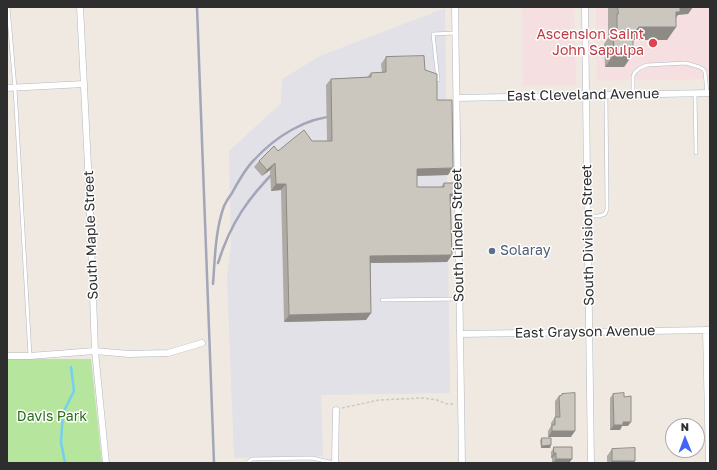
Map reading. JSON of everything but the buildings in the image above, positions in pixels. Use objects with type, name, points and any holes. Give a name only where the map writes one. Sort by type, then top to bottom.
[{"type":"street","name":"South Maple Street","points":[[80,7],[90,186],[95,351],[106,463]]},
{"type":"street","name":"South Linden Street","points":[[455,7],[462,463]]},
{"type":"street","name":"South Division Street","points":[[585,7],[588,332],[591,463]]},
{"type":"street","points":[[7,88],[84,84]]},
{"type":"street","name":"East Cleveland Avenue","points":[[457,98],[709,93]]},
{"type":"street","points":[[708,330],[709,463]]},
{"type":"street","name":"East Grayson Avenue","points":[[460,334],[708,330]]},
{"type":"street","points":[[7,356],[30,356],[95,351],[129,354],[168,353],[202,343]]},
{"type":"street","points":[[334,463],[336,410]]},
{"type":"lane","points":[[8,7],[15,88],[30,356]]},
{"type":"lane","points":[[438,80],[433,34],[455,33]]},
{"type":"lane","points":[[633,94],[633,76],[640,68],[648,65],[686,63],[703,69],[705,72],[709,93]]},
{"type":"lane","points":[[695,93],[696,153]]},
{"type":"lane","points":[[588,216],[599,216],[605,214],[607,209],[606,95]]},
{"type":"lane","points":[[382,300],[459,299]]},
{"type":"lane","points":[[247,463],[252,459],[312,458],[334,463]]},
{"type":"path","points":[[336,410],[379,400],[423,398],[437,400],[447,404],[461,403]]},
{"type":"shaded area","name":"Ascension Saint John Sapulpa","points":[[522,7],[574,7],[576,85],[523,86]]},
{"type":"shaded area","name":"Ascension Saint John Sapulpa","points":[[596,7],[710,7],[710,79],[597,81]]},
{"type":"shaded area","points":[[445,8],[450,393],[321,395],[323,456],[234,458],[227,277],[231,246],[229,151],[281,103],[282,79],[320,56]]},
{"type":"green space","name":"Davis Park","points":[[7,359],[91,359],[102,463],[7,463]]},
{"type":"waterway","points":[[65,463],[61,442],[63,413],[74,391],[71,367]]},
{"type":"railway","points":[[197,7],[214,463]]},
{"type":"railway","points":[[213,284],[216,245],[221,216],[224,206],[248,167],[262,152],[281,136],[314,120],[338,116]]},
{"type":"railway","points":[[218,263],[223,248],[242,211],[249,200],[278,168]]},
{"type":"place","name":"Ascension Saint John Sapulpa","points":[[653,43]]},
{"type":"place","name":"Solaray","points":[[492,251]]}]
